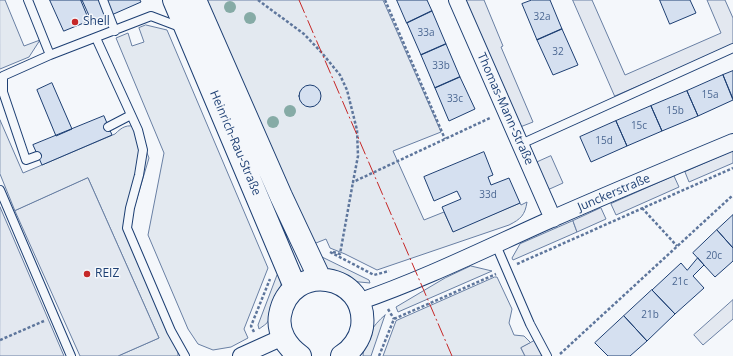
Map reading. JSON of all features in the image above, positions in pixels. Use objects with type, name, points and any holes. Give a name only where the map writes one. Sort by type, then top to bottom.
[{"type":"main road","name":"Heinrich-Rau-Straße","points":[[174,0],[295,287]]},
{"type":"main road","name":"Heinrich-Rau-Straße","points":[[195,0],[281,196],[320,279]]},
{"type":"main road","points":[[300,356],[290,348],[283,337],[280,327],[282,307],[290,292],[295,287],[311,280],[320,279],[330,280],[342,285],[353,294],[362,311],[361,331],[347,355]]},
{"type":"street","name":"Thomas-Mann-Straße","points":[[457,0],[554,218]]},
{"type":"street","name":"Junckerstraße","points":[[358,302],[382,294],[496,245],[554,218],[733,142]]},
{"type":"street","points":[[240,356],[283,337]]},
{"type":"lane","points":[[28,0],[50,55]]},
{"type":"lane","points":[[103,0],[115,31]]},
{"type":"lane","points":[[38,156],[26,160],[3,92],[3,76],[50,55],[115,31],[150,16],[186,30]]},
{"type":"lane","points":[[96,38],[138,130],[143,150],[127,228],[171,331],[185,356]]},
{"type":"lane","points":[[520,144],[733,48]]},
{"type":"lane","points":[[108,127],[131,116]]},
{"type":"lane","points":[[0,190],[72,356]]},
{"type":"lane","points":[[496,245],[530,324],[547,356]]},
{"type":"path","points":[[258,0],[304,34],[322,53],[340,76],[347,90],[357,130],[358,156],[340,254],[326,250],[374,275],[395,269]]},
{"type":"path","points":[[385,0],[445,139]]},
{"type":"path","points":[[353,182],[491,117],[494,124]]},
{"type":"path","points":[[382,356],[379,354],[394,319],[733,168]]},
{"type":"path","points":[[557,356],[733,194]]},
{"type":"path","points":[[642,208],[677,246]]},
{"type":"path","points":[[0,340],[54,316]]},
{"type":"shaded area","points":[[0,0],[5,0],[24,46],[40,40],[29,57],[0,69]]},
{"type":"shaded area","points":[[206,0],[383,0],[441,132],[393,151],[424,220],[444,212],[453,231],[520,203],[521,205],[527,202],[522,216],[517,221],[509,225],[377,270],[330,248],[326,239],[311,245]]},
{"type":"shaded area","points":[[459,0],[484,0],[503,46],[501,47],[533,122],[515,129]]},
{"type":"shaded area","points":[[573,0],[592,0],[625,75],[721,33],[707,0],[725,0],[733,18],[733,45],[615,96]]},
{"type":"shaded area","points":[[146,25],[167,30],[268,268],[244,329],[248,338],[231,347],[213,350],[198,344],[188,329],[148,235],[164,153],[116,38],[128,33],[132,46],[144,42],[139,28]]},
{"type":"shaded area","points":[[0,120],[23,173],[115,134],[125,127],[137,127],[149,158],[129,225],[178,342],[178,356],[118,356],[159,338],[88,178],[15,211],[0,174]]},
{"type":"shaded area","points":[[733,151],[733,163],[689,182],[685,172]]},
{"type":"shaded area","points":[[551,156],[563,183],[543,192],[531,165]]},
{"type":"shaded area","points":[[674,176],[679,187],[616,215],[611,204]]},
{"type":"shaded area","name":"REIZ","points":[[88,178],[159,338],[118,356],[80,356],[15,211]]},
{"type":"shaded area","points":[[0,207],[64,356],[0,356]]},
{"type":"shaded area","points":[[601,208],[606,219],[577,232],[573,221]]},
{"type":"shaded area","points":[[573,221],[577,232],[513,260],[512,258],[520,244]]},
{"type":"shaded area","points":[[322,257],[369,280],[370,283],[349,281],[327,269]]},
{"type":"shaded area","points":[[471,266],[492,271],[398,312],[396,307],[445,278]]},
{"type":"shaded area","points":[[282,273],[280,291],[274,310],[265,325],[259,329],[258,325],[277,275]]},
{"type":"shaded area","points":[[497,277],[512,309],[509,323],[514,335],[524,336],[531,343],[521,348],[525,356],[383,356],[396,321]]},
{"type":"shaded area","points":[[733,300],[733,319],[703,345],[694,335]]},
{"type":"shaded area","points":[[385,315],[371,356],[363,356],[363,350],[370,333],[376,323]]},
{"type":"shaded area","points":[[536,340],[544,356],[525,356],[521,348]]},
{"type":"building","points":[[50,0],[82,0],[91,20],[64,31]]},
{"type":"building","points":[[81,0],[140,0],[141,2],[91,24]]},
{"type":"building","points":[[397,0],[427,0],[432,11],[407,23]]},
{"type":"building","points":[[532,0],[550,0],[562,29],[537,40],[522,4]]},
{"type":"building","points":[[660,0],[690,0],[696,13],[670,24]]},
{"type":"building","points":[[432,11],[446,44],[421,55],[407,23]]},
{"type":"building","points":[[562,29],[578,65],[553,75],[537,40]]},
{"type":"building","points":[[446,44],[460,77],[435,88],[421,55]]},
{"type":"building","points":[[733,71],[733,99],[723,75]]},
{"type":"building","points":[[723,75],[733,100],[698,116],[687,91]]},
{"type":"building","points":[[460,77],[475,109],[449,121],[435,88]]},
{"type":"building","points":[[52,83],[72,129],[56,136],[37,90]]},
{"type":"building","points":[[310,85],[318,88],[321,96],[318,104],[310,107],[302,104],[299,96],[302,88]]},
{"type":"building","points":[[687,91],[698,116],[662,131],[651,106]]},
{"type":"building","points":[[651,106],[662,131],[627,146],[616,121]]},
{"type":"building","points":[[104,116],[112,135],[42,165],[33,145]]},
{"type":"building","points":[[616,121],[627,146],[591,162],[580,137]]},
{"type":"building","points":[[484,152],[493,175],[488,177],[491,185],[509,178],[520,203],[453,232],[442,207],[461,199],[457,191],[434,201],[424,177]]},
{"type":"building","points":[[733,215],[733,248],[717,230]]},
{"type":"building","points":[[717,230],[733,248],[733,261],[715,277],[693,253]]},
{"type":"building","points":[[698,258],[704,265],[693,276],[704,288],[675,314],[652,290],[681,263],[687,270]]},
{"type":"building","points":[[652,290],[675,314],[647,341],[624,316]]},
{"type":"building","points":[[624,316],[647,341],[630,356],[608,356],[595,343]]},
{"type":"power","points":[[299,0],[452,356]]},
{"type":"place","name":"Shell","points":[[75,22]]},
{"type":"place","name":"REIZ","points":[[87,274]]}]
